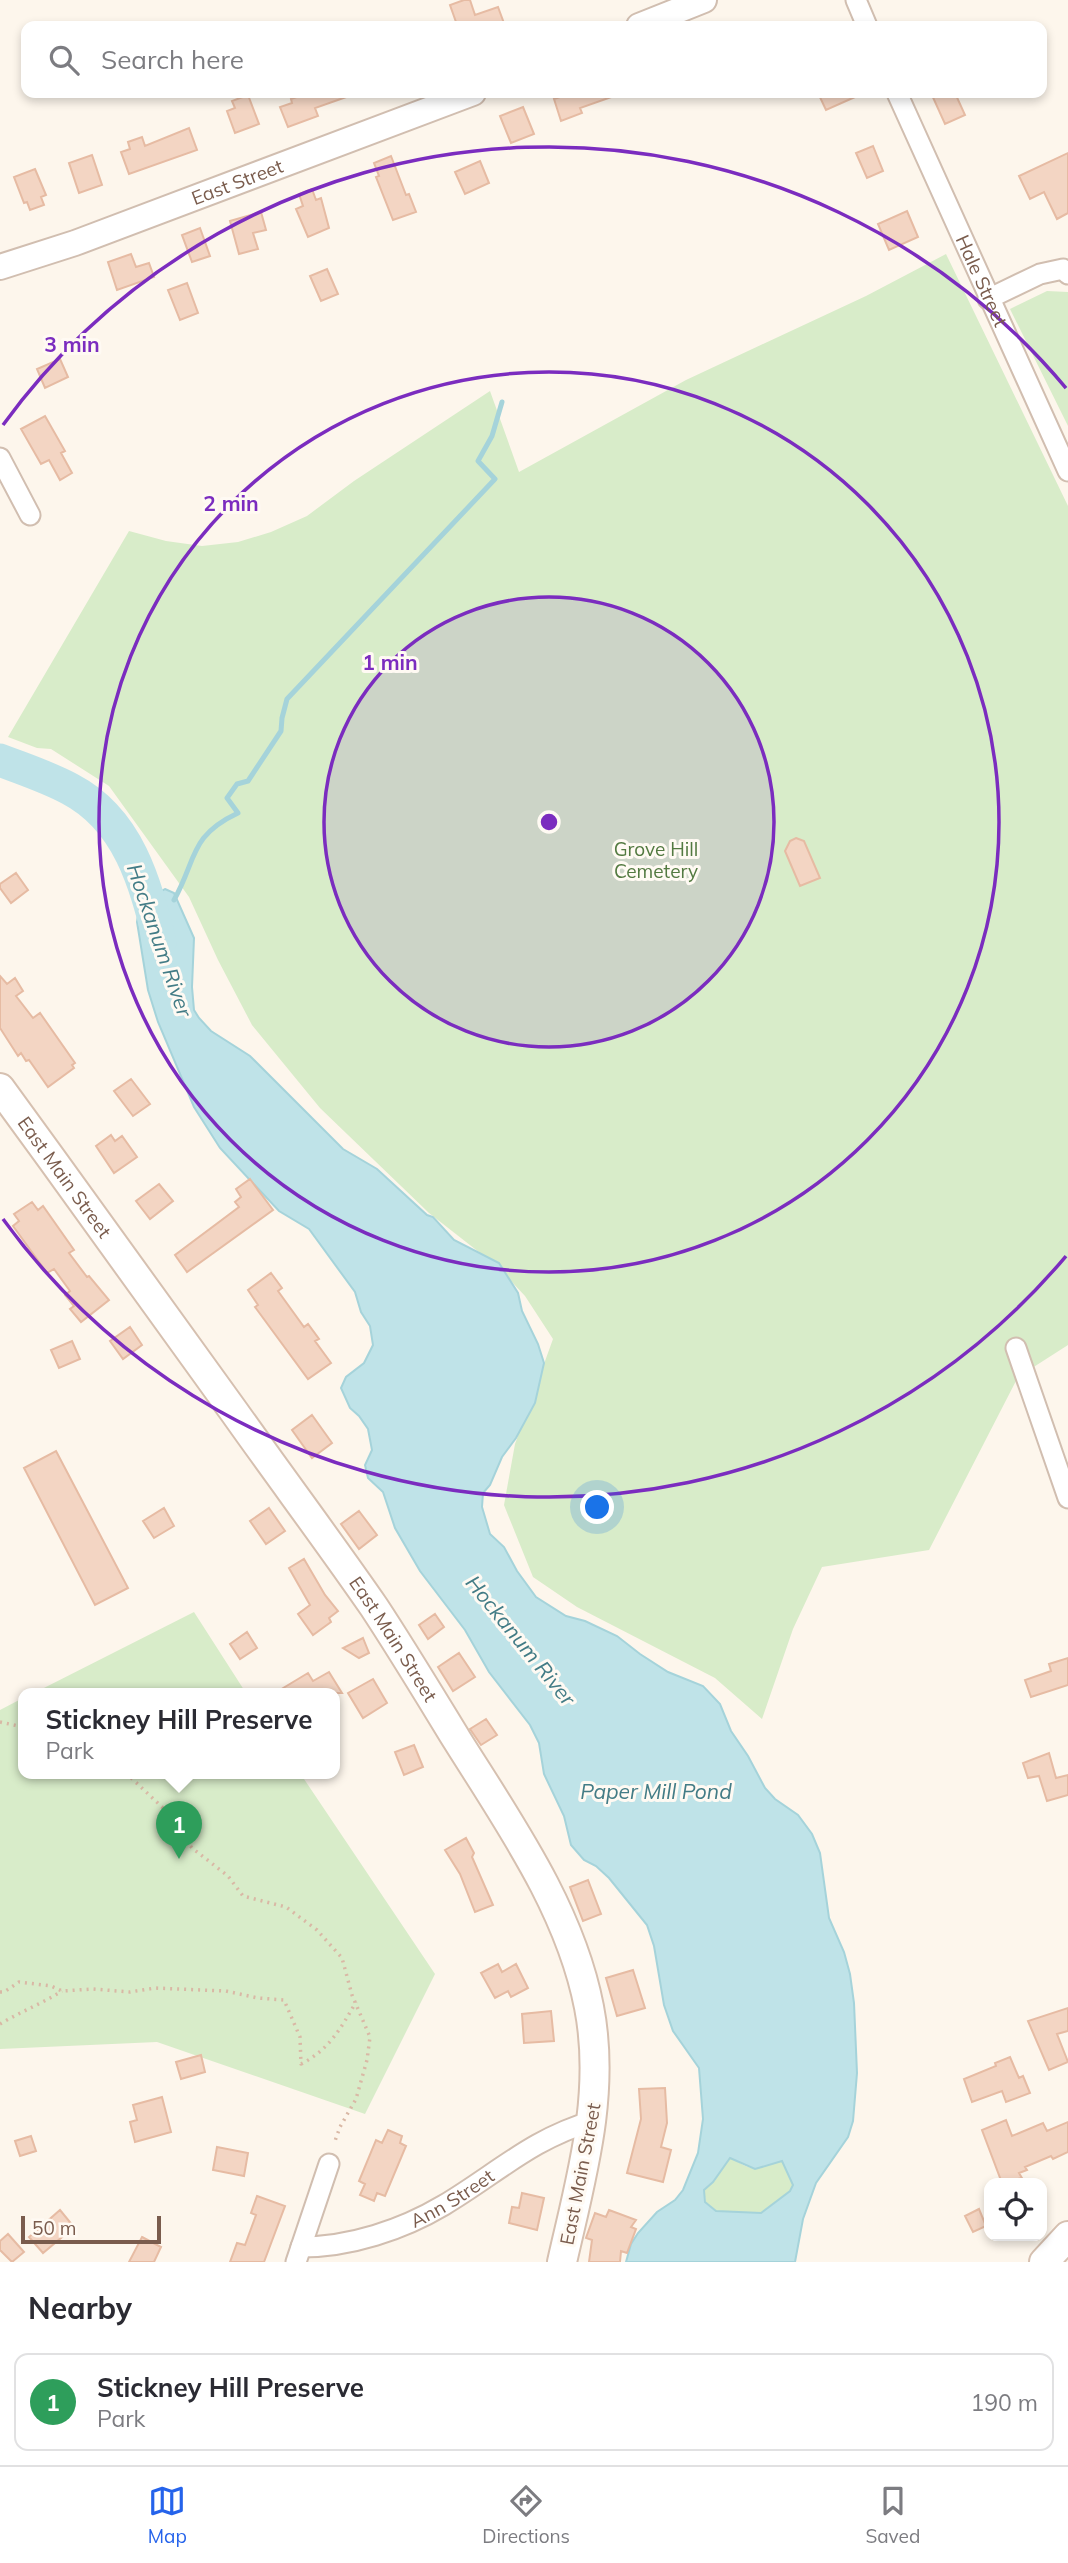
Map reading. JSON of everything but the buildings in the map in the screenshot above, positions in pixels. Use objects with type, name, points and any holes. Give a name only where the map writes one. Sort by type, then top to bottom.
[{"type":"main road","name":"East Main Street","points":[[0,1088],[374,1608],[535,1869],[568,1934],[585,1990],[594,2048],[596,2091],[593,2121],[562,2262]]},
{"type":"main road","points":[[1044,2262],[1068,2236]]},
{"type":"street","points":[[652,21],[704,0]]},
{"type":"street","points":[[856,0],[865,21]]},
{"type":"street","name":"East Street","points":[[0,267],[75,243],[460,98]]},
{"type":"street","name":"Hale Street","points":[[899,98],[1068,471]]},
{"type":"street","points":[[988,299],[1040,275],[1063,269],[1068,274]]},
{"type":"street","points":[[0,458],[30,515]]},
{"type":"street","points":[[1016,1348],[1068,1498]]},
{"type":"street","name":"Ann Street","points":[[299,2254],[412,2222],[446,2204],[544,2139],[593,2121]]},
{"type":"street","points":[[299,2254],[330,2164]]},
{"type":"path","points":[[0,1722],[18,1726]]},
{"type":"path","points":[[132,1779],[162,1807],[192,1848],[228,1876],[243,1896],[286,1907],[317,1930],[342,1958],[349,1987],[370,2037],[356,2099],[335,2141]]},
{"type":"path","points":[[0,1992],[19,1982],[51,1986],[62,1991]]},
{"type":"path","points":[[0,2024],[62,1991],[93,1989],[130,1992],[155,1988],[226,1990],[258,1998],[284,2000],[300,2037],[301,2064],[320,2054],[356,2002]]},
{"type":"green space","name":"Grove Hill Cemetery","points":[[946,254],[1068,506],[1068,1345],[1018,1377],[929,1550],[822,1567],[793,1629],[762,1719],[715,1678],[577,1607],[533,1577],[504,1505],[515,1444],[553,1339],[525,1296],[498,1267],[429,1213],[320,1108],[252,1025],[189,897],[109,786],[51,749],[37,748],[8,737],[129,531],[166,541],[202,546],[238,542],[271,532],[307,516],[354,481],[490,391],[519,472],[686,380],[866,296]]},
{"type":"green space","points":[[1047,291],[1068,292],[1068,426],[1010,309]]},
{"type":"green space","points":[[194,1612],[243,1688],[44,1688]]},
{"type":"green space","points":[[18,1701],[18,1779],[304,1779],[435,1974],[365,2114],[157,2042],[0,2049],[0,1710]]},
{"type":"green space","points":[[729,2158],[752,2168],[782,2161],[793,2185],[790,2191],[761,2213],[716,2211],[706,2203],[704,2190],[713,2182]]},
{"type":"water","name":"Paper Mill Pond","points":[[165,889],[174,893],[194,938],[194,1010],[211,1031],[250,1056],[343,1149],[377,1169],[427,1215],[433,1217],[454,1240],[499,1263],[518,1293],[522,1311],[544,1363],[535,1403],[483,1493],[482,1507],[490,1534],[504,1547],[536,1597],[566,1616],[585,1621],[617,1636],[668,1672],[703,1686],[720,1704],[731,1731],[765,1788],[775,1799],[798,1815],[812,1834],[820,1853],[829,1918],[844,1952],[850,1974],[857,2073],[853,2121],[848,2137],[816,2183],[803,2219],[795,2262],[626,2262],[631,2244],[638,2233],[683,2190],[698,2153],[703,2119],[699,2068],[673,2031],[664,2005],[654,1946],[647,1925],[609,1878],[596,1866],[584,1860],[571,1845],[564,1816],[544,1774],[539,1743],[530,1725],[489,1672],[465,1630],[420,1571],[395,1528],[383,1492],[368,1478],[365,1465],[372,1450],[368,1429],[350,1408],[341,1388],[346,1377],[364,1363],[373,1345],[370,1326],[361,1312],[355,1292],[309,1229],[279,1211],[220,1148],[194,1107],[158,1022],[148,990],[137,922],[139,909],[148,898]],"holes":[[[730,2158],[755,2169],[782,2161],[793,2185],[790,2191],[761,2213],[716,2211],[705,2202],[704,2190]]]},
{"type":"waterway","points":[[174,900],[202,840],[222,822],[238,813],[227,798],[237,784],[248,781],[281,731],[287,699],[495,479],[478,461],[492,436],[502,402]]},
{"type":"waterway","name":"Hockanum River","points":[[0,760],[70,789],[90,802],[107,818],[132,855],[160,942]]},
{"type":"place","name":"Stickney Hill Preserve","points":[[179,1859]]}]
